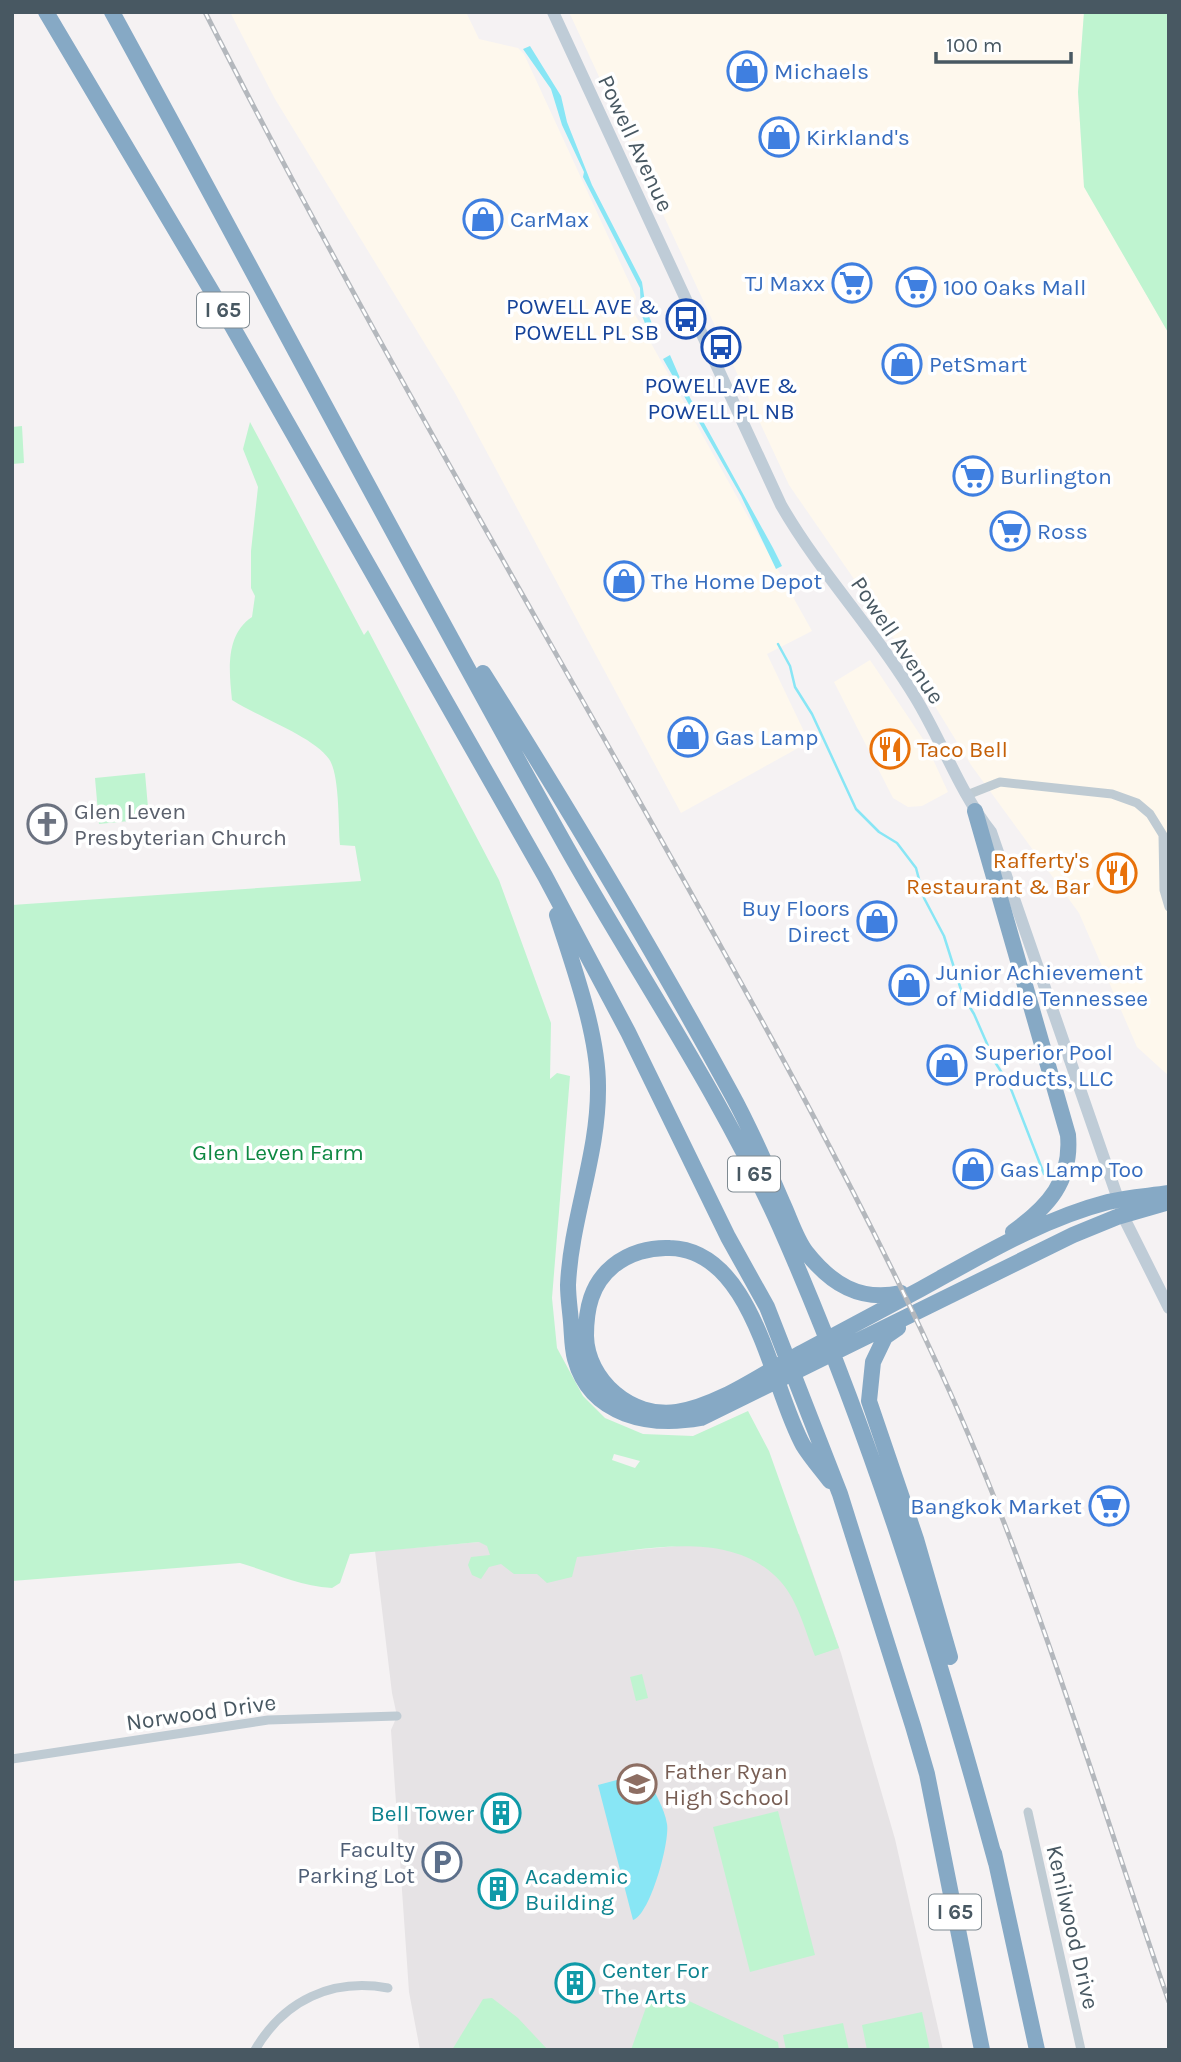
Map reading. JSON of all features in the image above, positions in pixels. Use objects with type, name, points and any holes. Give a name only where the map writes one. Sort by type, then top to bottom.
[{"type":"highway","name":"I 65","points":[[46,12],[224,312],[545,876],[628,1032],[729,1237],[767,1307],[840,1494],[891,1648],[927,1774],[982,2050]]},
{"type":"highway","name":"I 65","points":[[114,12],[567,848],[744,1153],[780,1227],[886,1493],[955,1713],[996,1863],[1037,2050]]},
{"type":"highway","points":[[397,535],[564,802],[679,999],[743,1115],[804,1250],[834,1282],[855,1292],[884,1297],[921,1289]]},
{"type":"highway","points":[[973,1260],[1045,1207],[1059,1188],[1068,1159],[1066,1120],[975,811]]},
{"type":"highway","points":[[545,876],[584,1000],[598,1085],[590,1166],[575,1233],[568,1287],[575,1359],[583,1377],[598,1398],[613,1410],[634,1418],[677,1422],[701,1418],[725,1400],[973,1260],[1058,1219],[1109,1202],[1169,1193]]},
{"type":"highway","points":[[840,1494],[803,1445],[746,1307],[719,1267],[692,1252],[659,1248],[644,1250],[605,1272],[595,1286],[586,1322],[588,1360],[598,1377],[620,1399],[653,1411],[677,1412],[725,1400],[929,1307],[1073,1235],[1117,1217],[1169,1202]]},
{"type":"highway","points":[[929,1307],[885,1337],[873,1362],[869,1401],[915,1539],[958,1686],[996,1863]]},
{"type":"main road","name":"Powell Avenue","points":[[553,12],[776,496],[805,545],[915,697],[975,811],[991,832],[1102,1155],[1141,1254],[1169,1308]]},
{"type":"main road","points":[[1141,1254],[1169,1290]]},
{"type":"street","points":[[967,795],[1000,782],[1112,793],[1137,803],[1153,817],[1163,835],[1164,890],[1169,907]]},
{"type":"street","name":"Norwood Drive","points":[[12,1759],[270,1720],[397,1716]]},
{"type":"street","name":"Kenilwood Drive","points":[[1027,1812],[1081,2050]]},
{"type":"street","points":[[255,2050],[275,2021],[315,1994],[347,1986],[388,1988]]},
{"type":"shaded area","points":[[230,12],[466,12],[479,39],[518,48],[524,54],[636,297],[633,311],[812,631],[767,654],[809,742],[681,813],[455,393],[275,99]]},
{"type":"shaded area","name":"100 Oaks Mall","points":[[569,12],[1084,12],[1078,92],[1084,186],[1169,334],[1169,1076],[1137,1047],[1079,913],[971,765],[883,621],[789,485]]},
{"type":"shaded area","points":[[870,660],[925,742],[948,792],[922,806],[908,807],[893,798],[834,682]]},
{"type":"shaded area","name":"Father Ryan High School","points":[[799,1534],[841,1653],[895,1839],[943,2050],[420,2050],[409,1992],[391,1730],[397,1716],[375,1551],[491,1541],[523,1561]]},
{"type":"green space","points":[[1084,12],[1169,12],[1169,334],[1084,187],[1078,92]]},
{"type":"green space","name":"Glen Leven Farm","points":[[250,422],[364,635],[368,630],[499,880],[551,1023],[550,1079],[557,1073],[570,1076],[552,1298],[557,1348],[583,1396],[605,1418],[643,1434],[693,1436],[748,1411],[769,1451],[839,1648],[815,1656],[797,1608],[781,1582],[761,1565],[737,1554],[712,1548],[685,1546],[577,1557],[572,1577],[547,1583],[537,1574],[514,1574],[501,1564],[489,1567],[481,1579],[472,1575],[468,1565],[471,1557],[490,1555],[487,1546],[479,1542],[350,1554],[340,1583],[332,1588],[296,1582],[240,1563],[12,1581],[12,905],[361,881],[355,846],[340,845],[337,788],[329,759],[311,742],[232,700],[230,666],[233,644],[237,633],[252,617],[255,596],[251,588],[251,551],[258,487],[243,449]],"holes":[[[614,1454],[640,1461],[635,1468],[612,1460]]]},
{"type":"green space","points":[[22,426],[24,463],[12,464],[12,427]]},
{"type":"green space","points":[[145,773],[149,819],[99,824],[95,778]]},
{"type":"green space","points":[[642,1674],[648,1698],[636,1701],[630,1677]]},
{"type":"green space","points":[[778,1811],[815,1955],[750,1972],[713,1827]]},
{"type":"green space","points":[[665,1990],[778,2042],[779,2050],[631,2050],[650,1996]]},
{"type":"green space","points":[[492,1998],[518,2018],[548,2050],[452,2050],[483,1999]]},
{"type":"green space","points":[[922,2012],[930,2050],[867,2050],[862,2025]]},
{"type":"green space","points":[[843,2023],[849,2050],[786,2050],[783,2035]]},
{"type":"water","points":[[530,46],[561,96],[567,122],[592,185],[642,282],[646,309],[657,336],[651,339],[641,313],[640,288],[583,177],[584,172],[562,125],[551,89],[523,49]]},
{"type":"water","points":[[670,355],[683,385],[782,566],[776,569],[741,496],[663,359]]},
{"type":"water","points":[[647,1772],[661,1804],[667,1833],[658,1877],[646,1905],[633,1920],[598,1785]]},
{"type":"waterway","points":[[778,644],[790,666],[795,687],[812,714],[856,809],[879,832],[897,843],[916,868],[924,898],[944,936],[963,996],[995,1062],[1009,1084],[1044,1174]]},
{"type":"railway","points":[[205,12],[434,439],[774,1044],[840,1166],[902,1290],[967,1432],[1000,1512],[1059,1674],[1169,2002]]},
{"type":"place","name":"Michaels","points":[[747,71]]},
{"type":"place","name":"Kirkland's","points":[[779,137]]},
{"type":"place","name":"CarMax","points":[[483,219]]},
{"type":"place","name":"TJ Maxx","points":[[852,283]]},
{"type":"place","name":"100 Oaks Mall","points":[[916,287]]},
{"type":"place","name":"POWELL AVE & POWELL PL SB","points":[[686,319]]},
{"type":"place","name":"POWELL AVE & POWELL PL NB","points":[[721,347]]},
{"type":"place","name":"PetSmart","points":[[902,364]]},
{"type":"place","name":"Burlington","points":[[973,476]]},
{"type":"place","name":"Ross","points":[[1010,531]]},
{"type":"place","name":"The Home Depot","points":[[624,581]]},
{"type":"place","name":"Gas Lamp","points":[[688,737]]},
{"type":"place","name":"Taco Bell","points":[[890,749]]},
{"type":"place","name":"Glen Leven Presbyterian Church","points":[[47,824]]},
{"type":"place","name":"Rafferty's Restaurant & Bar","points":[[1117,873]]},
{"type":"place","name":"Buy Floors Direct","points":[[877,921]]},
{"type":"place","name":"Junior Achievement of Middle Tennessee","points":[[909,985]]},
{"type":"place","name":"Superior Pool Products, LLC","points":[[947,1065]]},
{"type":"place","name":"Gas Lamp Too","points":[[973,1169]]},
{"type":"place","name":"Bangkok Market","points":[[1109,1506]]},
{"type":"place","name":"Father Ryan High School","points":[[637,1784]]},
{"type":"place","name":"Bell Tower","points":[[501,1813]]},
{"type":"place","name":"Faculty Parking Lot","points":[[442,1862]]},
{"type":"place","name":"Academic Building","points":[[498,1889]]},
{"type":"place","name":"Center For The Arts","points":[[575,1983]]}]
